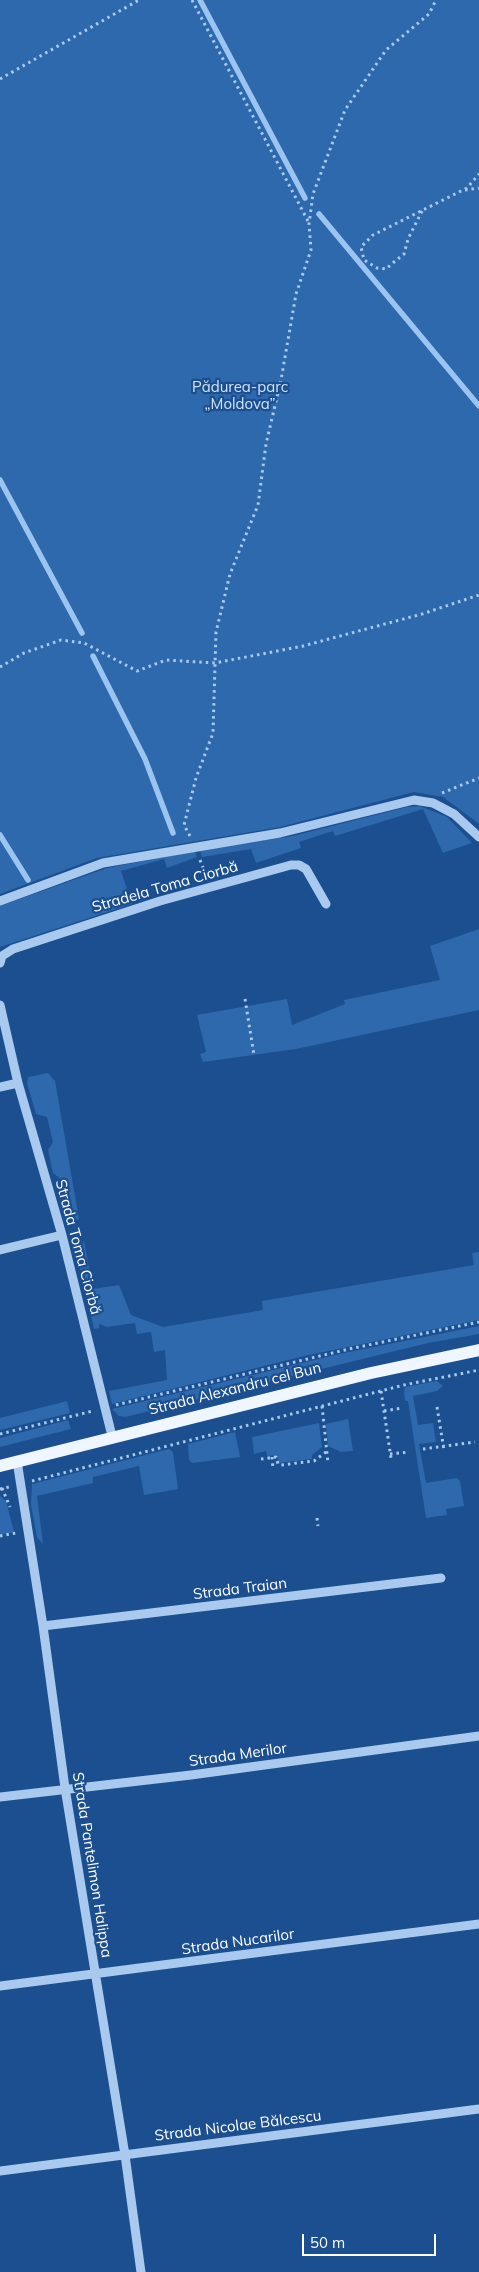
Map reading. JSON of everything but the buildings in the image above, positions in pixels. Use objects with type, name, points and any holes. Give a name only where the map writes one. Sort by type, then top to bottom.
[{"type":"main road","name":"Strada Alexandru cel Bun","points":[[0,1466],[112,1436],[371,1373],[479,1350]]},
{"type":"street","points":[[0,901],[103,863],[280,833],[383,806],[414,800],[433,803],[454,814],[479,837]]},
{"type":"street","name":"Stradela Toma Ciorbă","points":[[0,963],[2,956],[13,948],[210,887],[291,865],[299,865],[311,875],[326,904]]},
{"type":"street","points":[[0,1005],[18,1083],[0,1087]]},
{"type":"street","name":"Strada Toma Ciorbă","points":[[18,1083],[62,1235],[112,1436]]},
{"type":"street","points":[[0,1250],[62,1235]]},
{"type":"street","name":"Strada Pantelimon Halippa","points":[[17,1461],[95,1975],[126,2155],[141,2272]]},
{"type":"street","name":"Strada Traian","points":[[43,1626],[441,1578]]},
{"type":"street","name":"Strada Merilor","points":[[0,1797],[191,1775],[479,1736]]},
{"type":"street","name":"Strada Nucarilor","points":[[0,1986],[479,1924]]},
{"type":"street","name":"Strada Nicolae Bălcescu","points":[[0,2172],[479,2109]]},
{"type":"path","points":[[0,79],[138,0]]},
{"type":"path","points":[[192,0],[310,224]]},
{"type":"path","points":[[210,887],[196,848],[184,825],[196,778],[213,732],[216,632],[230,574],[258,505],[266,444],[281,380],[296,294],[311,250],[310,224],[313,194],[345,110],[386,50],[429,14],[436,0]]},
{"type":"path","points":[[422,211],[408,239],[404,254],[386,269],[377,268],[364,260],[361,247],[373,235],[461,191],[479,174]]},
{"type":"path","points":[[461,191],[479,188]]},
{"type":"path","points":[[0,667],[24,653],[61,640],[84,643],[137,671],[166,660],[215,663],[303,646],[422,614],[479,595]]},
{"type":"path","points":[[422,801],[479,778]]},
{"type":"path","points":[[245,999],[254,1055]]},
{"type":"path","points":[[0,1434],[349,1349],[479,1322]]},
{"type":"path","points":[[11,1510],[1,1488],[381,1391],[479,1370]]},
{"type":"path","points":[[381,1391],[391,1456],[409,1452]]},
{"type":"path","points":[[322,1406],[328,1463]]},
{"type":"path","points":[[437,1407],[444,1448]]},
{"type":"path","points":[[384,1411],[402,1408]]},
{"type":"path","points":[[423,1449],[444,1448],[476,1442]]},
{"type":"path","points":[[261,1459],[276,1457],[278,1464],[289,1464],[314,1461],[326,1452]]},
{"type":"path","points":[[272,1458],[273,1469]]},
{"type":"path","points":[[317,1518],[318,1526]]},
{"type":"path","points":[[0,1536],[16,1533],[15,1526]]},
{"type":"green space","name":"Pădurea-parc „Moldova”","points":[[0,0],[479,0],[479,824],[443,797],[414,792],[280,827],[97,858],[0,894]]},
{"type":"green space","points":[[420,806],[447,817],[472,843],[443,853],[423,809],[335,836],[333,831],[299,842],[301,848],[256,863],[251,849],[202,857],[200,850],[293,836],[407,807]]},
{"type":"green space","points":[[195,851],[197,857],[167,868],[164,859],[121,871],[132,904],[0,947],[0,906],[107,868]]},
{"type":"green space","points":[[479,929],[479,1010],[296,1049],[203,1062],[200,1054],[206,1052],[197,1015],[287,999],[292,1025],[345,1004],[344,1000],[440,980],[430,946]]},
{"type":"green space","points":[[48,1073],[55,1081],[79,1219],[65,1224],[60,1206],[66,1194],[58,1188],[62,1180],[53,1173],[48,1150],[53,1142],[47,1117],[36,1114],[27,1083],[28,1077]]},
{"type":"green space","points":[[84,1241],[93,1289],[119,1285],[131,1315],[163,1327],[263,1310],[262,1301],[474,1265],[472,1253],[479,1252],[479,1320],[304,1356],[112,1404],[109,1391],[167,1380],[165,1350],[154,1352],[151,1332],[137,1334],[135,1323],[107,1327],[99,1324],[99,1328],[94,1329],[77,1255]]},
{"type":"green space","points":[[479,1326],[479,1334],[428,1343],[125,1417],[119,1416],[112,1409],[339,1354]]},
{"type":"green space","points":[[437,1381],[443,1386],[437,1391],[413,1396],[418,1425],[433,1423],[436,1442],[419,1444],[426,1483],[457,1478],[460,1481],[464,1506],[446,1509],[447,1515],[426,1518],[408,1401],[405,1401],[404,1391],[405,1387]]},
{"type":"green space","points":[[67,1401],[70,1413],[0,1430],[0,1418]]},
{"type":"green space","points":[[348,1419],[353,1451],[341,1452],[328,1446],[326,1424]]},
{"type":"green space","points":[[68,1420],[71,1429],[0,1447],[0,1438]]},
{"type":"green space","points":[[319,1423],[322,1447],[312,1455],[312,1459],[278,1463],[277,1455],[267,1456],[266,1451],[254,1454],[252,1437]]},
{"type":"green space","points":[[235,1432],[240,1457],[192,1463],[189,1460],[188,1444]]},
{"type":"green space","points":[[169,1449],[173,1452],[178,1489],[144,1495],[139,1466],[93,1477],[93,1483],[37,1496],[43,1544],[37,1537],[31,1505],[32,1484]]},
{"type":"green space","points":[[0,1496],[6,1501],[14,1532],[0,1535]]},
{"type":"waterway","points":[[200,0],[305,198]]},
{"type":"waterway","points":[[319,214],[479,406]]},
{"type":"waterway","points":[[0,480],[82,633]]},
{"type":"waterway","points":[[93,656],[145,759],[173,833]]},
{"type":"waterway","points":[[0,835],[28,880]]}]
